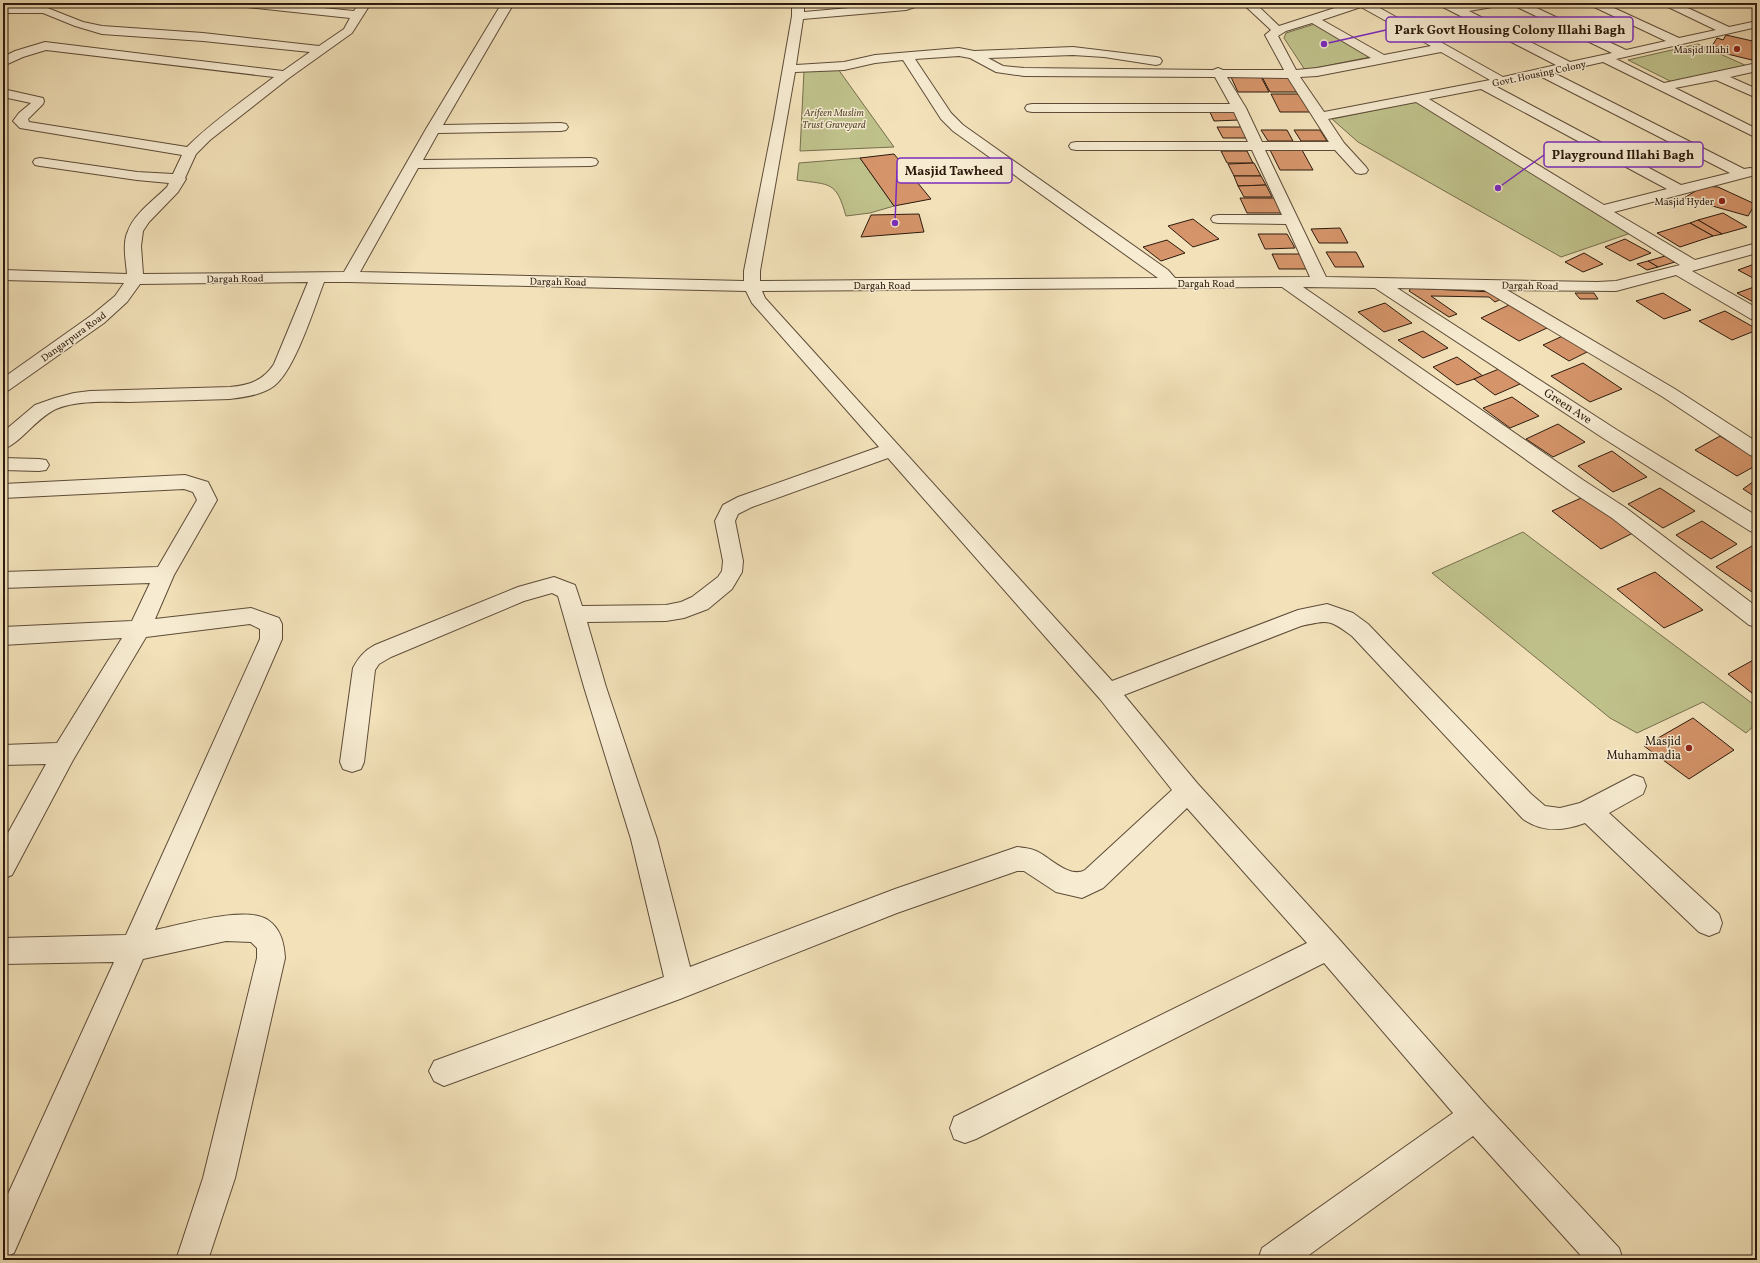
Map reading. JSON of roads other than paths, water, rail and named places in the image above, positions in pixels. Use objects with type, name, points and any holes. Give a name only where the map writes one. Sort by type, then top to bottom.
[{"type":"street","points":[[38,10],[53,3]]},
{"type":"street","points":[[238,3],[358,15]]},
{"type":"street","points":[[135,278],[133,246],[135,231],[143,219],[173,189],[179,179],[190,152],[205,137],[232,115],[348,31],[366,3]]},
{"type":"street","points":[[349,277],[413,164],[508,3]]},
{"type":"street","points":[[917,3],[906,7],[798,10],[789,69],[752,270],[752,286],[758,300],[1108,692],[1188,791],[1328,947],[1475,1116],[1607,1260]]},
{"type":"street","points":[[1248,3],[1278,31]]},
{"type":"street","points":[[1361,170],[1339,146],[1292,74],[1272,40],[1271,35],[1278,31],[1362,3],[1502,81]]},
{"type":"street","points":[[1443,3],[1568,66]]},
{"type":"street","points":[[1457,10],[1498,3]]},
{"type":"street","points":[[1517,3],[1623,53]]},
{"type":"street","points":[[1594,3],[1678,42]]},
{"type":"street","points":[[1668,3],[1729,31]]},
{"type":"street","points":[[3,10],[49,11],[79,24],[102,30],[203,37],[322,50]]},
{"type":"street","points":[[1313,19],[1382,59]]},
{"type":"street","name":"Govt. Housing Colony","points":[[1320,117],[1502,81],[1757,24]]},
{"type":"street","points":[[3,62],[19,54],[45,46],[286,75]]},
{"type":"street","points":[[974,55],[1000,69],[1024,72],[1218,72],[1292,74],[1317,72],[1441,48]]},
{"type":"street","points":[[3,51],[19,54]]},
{"type":"street","points":[[789,69],[844,66],[875,59],[958,52],[974,55],[1039,51],[1088,52],[1157,61],[1175,65],[1188,72]]},
{"type":"street","points":[[907,57],[946,116],[958,128],[1162,272],[1171,283]]},
{"type":"street","points":[[1604,58],[1757,134]]},
{"type":"street","points":[[1664,87],[1757,67]]},
{"type":"street","points":[[1218,72],[1239,108],[1320,282]]},
{"type":"street","points":[[1542,72],[1743,174]]},
{"type":"street","points":[[1718,76],[1757,94]]},
{"type":"street","points":[[1483,85],[1680,190]]},
{"type":"street","points":[[3,93],[38,101],[36,106],[21,118],[20,121],[25,125],[190,152]]},
{"type":"street","points":[[1418,98],[1603,210],[1757,315]]},
{"type":"street","points":[[1032,108],[1239,108]]},
{"type":"street","points":[[433,130],[561,127]]},
{"type":"street","points":[[1076,146],[1339,146]]},
{"type":"street","points":[[40,162],[138,176],[179,179]]},
{"type":"street","points":[[413,164],[591,162]]},
{"type":"street","points":[[1603,210],[1757,170]]},
{"type":"street","points":[[1218,219],[1292,220]]},
{"type":"street","name":"Dargah Road","points":[[3,275],[135,278],[349,277],[752,286],[1287,282],[1616,286],[1757,248]]},
{"type":"street","points":[[3,443],[34,413],[46,406],[68,399],[90,397],[230,394],[248,392],[268,384],[278,373],[283,364],[318,277]]},
{"type":"street","name":"Dangarpura Road","points":[[3,386],[98,319],[121,299],[135,278]]},
{"type":"street","points":[[1287,282],[1576,485],[1619,513],[1757,619]]},
{"type":"street","name":"Green Ave","points":[[1380,284],[1610,434],[1757,526]]},
{"type":"street","points":[[1487,285],[1669,393],[1757,451]]},
{"type":"street","points":[[574,614],[666,613],[684,610],[700,603],[725,583],[732,572],[733,560],[725,521],[730,510],[745,502],[892,450]]},
{"type":"street","points":[[3,464],[39,465]]},
{"type":"street","points":[[3,491],[185,482],[201,487],[206,500],[164,574],[140,629],[64,753],[3,867]]},
{"type":"street","points":[[3,580],[164,574]]},
{"type":"street","points":[[352,762],[364,668],[371,658],[383,651],[510,598],[554,585],[567,591],[595,687],[644,839],[680,985]]},
{"type":"street","points":[[1108,692],[1298,618],[1327,612],[1345,619],[1360,630],[1522,802],[1537,815],[1555,820],[1589,811],[1634,786]]},
{"type":"street","points":[[3,636],[140,629],[251,616],[271,624],[271,639],[132,948],[3,1242]]},
{"type":"street","points":[[3,755],[64,753]]},
{"type":"street","points":[[444,1071],[680,985],[895,901],[1017,859],[1028,860],[1065,883],[1082,886],[1094,879],[1188,791]]},
{"type":"street","points":[[1589,811],[1709,923]]},
{"type":"street","points":[[3,951],[132,948],[226,928],[258,929],[270,943],[271,958],[219,1178],[192,1260]]},
{"type":"street","points":[[965,1128],[1328,947]]},
{"type":"street","points":[[1274,1260],[1475,1116]]},
{"type":"place","name":"Park Govt Housing Colony Illahi Bagh","points":[[1324,44]]},
{"type":"place","name":"Masjid Illahi","points":[[1737,49]]},
{"type":"place","name":"Playground Illahi Bagh","points":[[1498,188]]},
{"type":"place","name":"Masjid Hyder","points":[[1722,201]]},
{"type":"place","name":"Masjid Tawheed","points":[[895,223]]},
{"type":"place","name":"Masjid Muhammadia","points":[[1689,748]]},
{"type":"park label","name":"Arifeen Muslim Trust Graveyard","points":[[834,118]]}]
